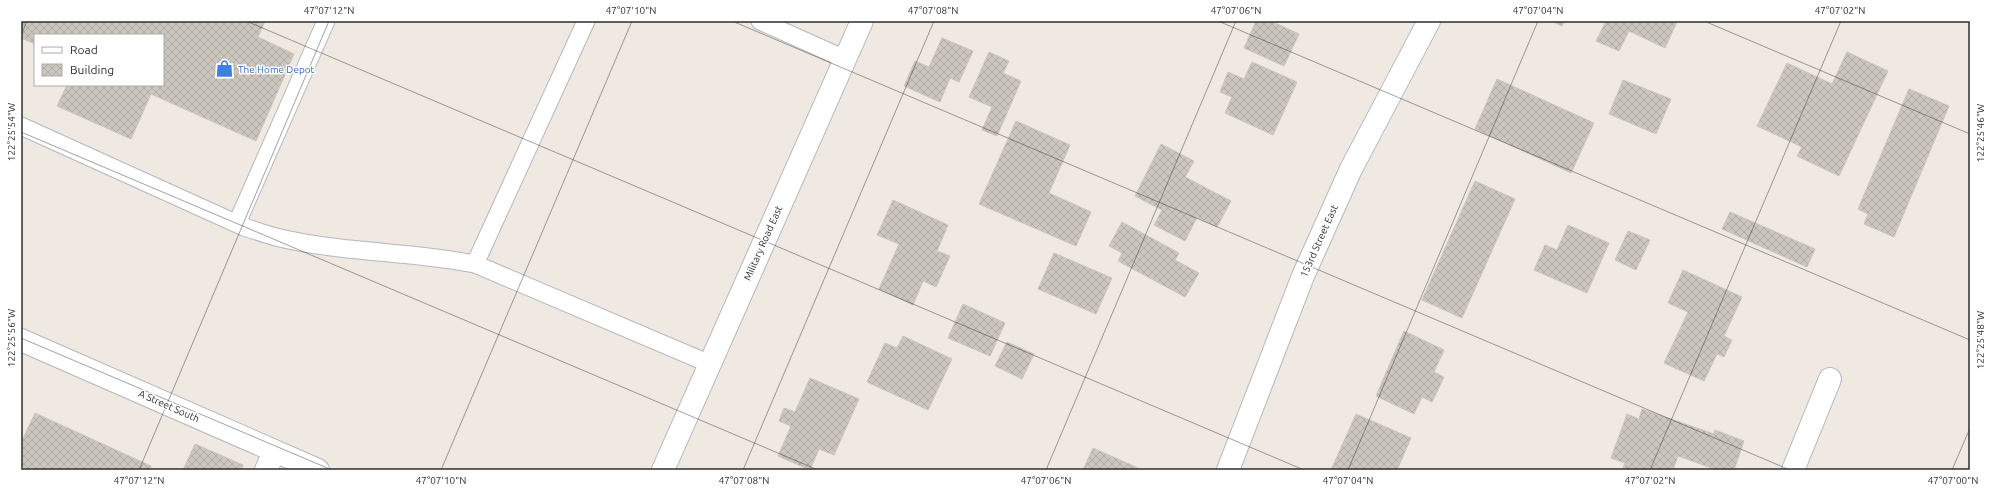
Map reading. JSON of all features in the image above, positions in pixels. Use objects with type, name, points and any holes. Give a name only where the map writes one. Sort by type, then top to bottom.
[{"type":"street","name":"Military Road East","points":[[667,469],[710,364],[862,21]]},
{"type":"street","name":"153rd Street East","points":[[1228,470],[1303,276],[1351,170],[1429,21]]},
{"type":"street","name":"A Street South","points":[[21,340],[270,461],[318,470]]},
{"type":"street","points":[[1793,470],[1830,379]]},
{"type":"lane","points":[[237,224],[326,21]]},
{"type":"lane","points":[[475,264],[586,21]]},
{"type":"lane","points":[[760,21],[845,59]]},
{"type":"lane","points":[[21,126],[237,224],[276,237],[328,245],[444,258],[475,264],[710,364]]},
{"type":"building","name":"The Home Depot","points":[[21,21],[265,21],[258,37],[294,54],[256,141],[151,94],[131,139],[57,106],[67,86],[164,86],[164,34],[34,34],[34,44],[21,38]]},
{"type":"building","points":[[1256,21],[1271,21],[1299,34],[1284,66],[1244,48]]},
{"type":"building","points":[[1551,21],[1565,21],[1562,26]]},
{"type":"building","points":[[1606,21],[1677,22],[1665,48],[1629,31],[1619,51],[1596,41]]},
{"type":"building","points":[[942,38],[973,51],[959,82],[950,78],[940,102],[904,86],[915,61],[929,67]]},
{"type":"building","points":[[989,52],[1009,61],[1003,73],[1021,81],[997,136],[982,130],[992,107],[969,97]]},
{"type":"building","points":[[1847,52],[1888,71],[1839,176],[1797,156],[1802,147],[1757,126],[1787,63],[1832,84]]},
{"type":"building","points":[[1252,62],[1297,82],[1273,135],[1225,113],[1232,97],[1220,92],[1228,72],[1244,79]]},
{"type":"building","points":[[1497,79],[1594,123],[1571,173],[1475,129]]},
{"type":"building","points":[[1623,80],[1671,99],[1656,134],[1609,114]]},
{"type":"building","points":[[1909,89],[1949,106],[1894,237],[1864,224],[1868,214],[1858,209]]},
{"type":"building","points":[[1016,121],[1070,145],[1049,193],[1091,212],[1076,246],[979,204]]},
{"type":"building","points":[[1161,144],[1194,161],[1185,177],[1231,201],[1217,227],[1197,217],[1185,241],[1154,225],[1162,210],[1135,196]]},
{"type":"building","points":[[1475,181],[1515,199],[1462,318],[1422,300]]},
{"type":"building","points":[[893,200],[948,225],[937,251],[950,256],[936,287],[923,281],[913,305],[879,289],[899,244],[877,235]]},
{"type":"building","points":[[1730,212],[1815,249],[1807,267],[1722,229]]},
{"type":"building","points":[[1122,222],[1179,253],[1175,260],[1199,273],[1185,297],[1118,261],[1122,253],[1109,246]]},
{"type":"building","points":[[1568,225],[1609,243],[1587,293],[1534,270],[1545,245],[1557,250]]},
{"type":"building","points":[[1628,231],[1650,240],[1636,270],[1615,260]]},
{"type":"building","points":[[1054,253],[1112,278],[1096,314],[1038,289]]},
{"type":"building","points":[[1683,270],[1742,297],[1724,336],[1732,340],[1724,357],[1717,354],[1704,381],[1664,363],[1688,312],[1668,303]]},
{"type":"building","points":[[963,304],[1005,323],[990,356],[948,338]]},
{"type":"building","points":[[1404,331],[1444,350],[1434,372],[1444,377],[1432,402],[1422,397],[1414,414],[1376,396]]},
{"type":"building","points":[[903,336],[952,359],[928,410],[867,382],[885,343],[897,348]]},
{"type":"building","points":[[1007,342],[1034,354],[1022,379],[995,366]]},
{"type":"building","points":[[810,378],[859,399],[834,455],[819,449],[810,470],[778,456],[791,426],[779,421],[784,408],[795,412]]},
{"type":"building","points":[[1642,409],[1714,434],[1715,430],[1744,441],[1734,470],[1717,470],[1678,456],[1673,470],[1622,470],[1625,463],[1611,458],[1627,414],[1639,419]]},
{"type":"building","points":[[35,413],[151,466],[150,470],[30,470],[21,466],[21,443]]},
{"type":"building","points":[[1356,414],[1411,438],[1397,470],[1331,470]]},
{"type":"building","points":[[195,444],[243,465],[241,470],[183,470]]},
{"type":"building","points":[[1093,448],[1138,468],[1138,470],[1083,470]]},
{"type":"place","name":"The Home Depot","points":[[225,69]]}]
